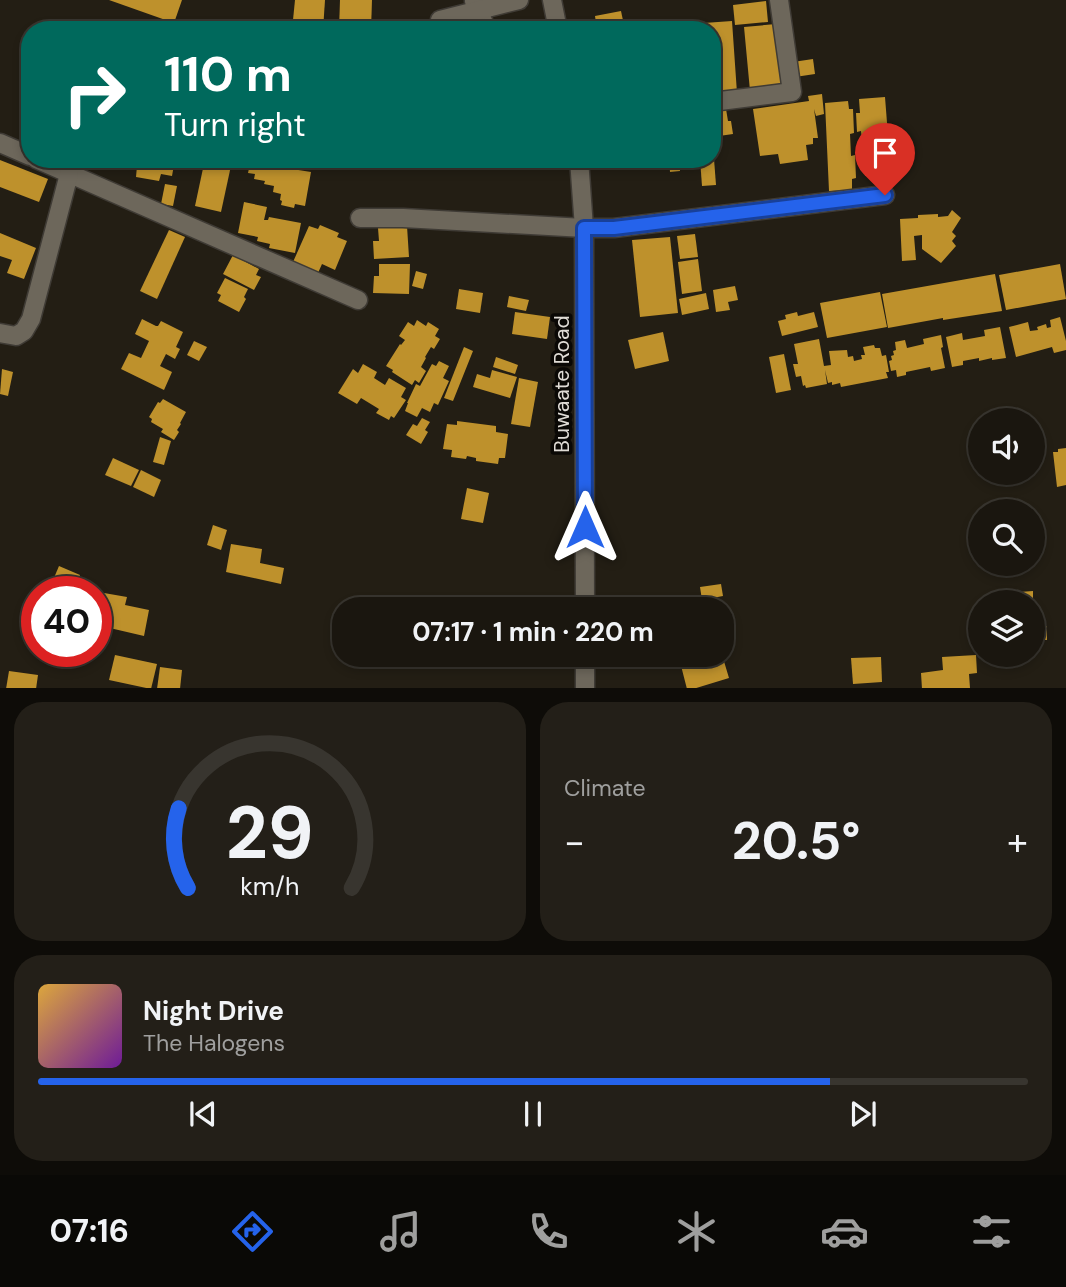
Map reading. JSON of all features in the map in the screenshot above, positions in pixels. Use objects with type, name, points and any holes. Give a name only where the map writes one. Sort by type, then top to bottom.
[{"type":"street","points":[[440,20],[475,5],[519,0]]},
{"type":"street","points":[[552,0],[556,21]]},
{"type":"street","points":[[721,101],[792,92],[779,0]]},
{"type":"street","points":[[475,5],[483,21]]},
{"type":"street","points":[[0,143],[21,152]]},
{"type":"street","points":[[56,168],[358,300]]},
{"type":"street","name":"Buwaate Road","points":[[580,168],[584,228],[585,597]]},
{"type":"street","points":[[0,333],[16,336],[24,331],[31,319],[69,174]]},
{"type":"street","points":[[360,218],[614,228],[885,195]]},
{"type":"street","points":[[585,667],[585,688]]},
{"type":"building","points":[[109,0],[182,0],[175,21]]},
{"type":"building","points":[[295,0],[325,0],[324,21],[293,21]]},
{"type":"building","points":[[340,0],[372,0],[371,21],[339,21]]},
{"type":"building","points":[[766,1],[768,22],[735,25],[733,5]]},
{"type":"building","points":[[621,11],[623,21],[596,21],[595,16]]},
{"type":"building","points":[[732,21],[737,93],[721,94],[721,22]]},
{"type":"building","points":[[776,24],[782,89],[750,91],[744,27]]},
{"type":"building","points":[[813,59],[815,74],[795,77],[793,62]]},
{"type":"building","points":[[822,94],[824,114],[816,116],[814,109],[818,138],[813,138],[813,144],[806,145],[808,160],[780,164],[778,154],[760,156],[753,109],[809,101],[808,96]]},
{"type":"building","points":[[885,97],[891,174],[865,176],[861,131],[857,132],[856,113],[860,113],[859,99]]},
{"type":"building","points":[[848,101],[849,109],[853,109],[854,133],[850,134],[851,156],[855,155],[856,178],[852,179],[852,190],[829,191],[825,103]]},
{"type":"building","points":[[726,109],[733,134],[721,136],[721,110]]},
{"type":"building","points":[[0,160],[48,179],[39,202],[0,187]]},
{"type":"building","points":[[137,168],[173,168],[172,176],[161,174],[159,181],[136,177]]},
{"type":"building","points":[[203,168],[230,168],[221,212],[195,206]]},
{"type":"building","points":[[249,168],[292,168],[311,172],[305,206],[295,204],[294,208],[281,205],[281,194],[273,192],[274,186],[254,179],[255,174],[248,173]]},
{"type":"building","points":[[670,168],[680,168],[680,171],[670,172]]},
{"type":"building","points":[[701,168],[715,168],[716,185],[702,186]]},
{"type":"building","points":[[165,184],[177,186],[173,206],[161,204]]},
{"type":"building","points":[[244,202],[267,207],[264,220],[269,217],[301,223],[295,253],[269,248],[270,244],[257,241],[258,237],[238,233]]},
{"type":"building","points":[[952,210],[961,218],[952,232],[956,236],[952,241],[956,246],[941,263],[922,249],[922,235],[914,236],[916,260],[902,261],[900,219],[918,218],[918,215],[948,216]]},
{"type":"building","points":[[320,225],[339,233],[337,237],[347,241],[335,270],[322,264],[318,273],[293,262],[309,226],[318,229]]},
{"type":"building","points":[[407,226],[409,257],[374,259],[373,241],[379,241],[378,228]]},
{"type":"building","points":[[169,230],[185,237],[157,299],[140,291]]},
{"type":"building","points":[[0,233],[36,248],[24,279],[7,273],[12,260],[0,256]]},
{"type":"building","points":[[695,234],[698,257],[680,259],[677,236]]},
{"type":"building","points":[[670,237],[678,313],[640,317],[632,240]]},
{"type":"building","points":[[233,255],[259,269],[256,275],[261,277],[254,290],[223,274]]},
{"type":"building","points":[[698,259],[702,291],[682,294],[678,262]]},
{"type":"building","points":[[379,264],[410,264],[409,294],[373,293],[374,276],[379,276]]},
{"type":"building","points":[[1060,264],[1066,299],[1006,310],[999,275]]},
{"type":"building","points":[[416,271],[427,274],[423,289],[412,286]]},
{"type":"building","points":[[995,274],[1002,311],[888,328],[882,294]]},
{"type":"building","points":[[225,278],[248,289],[239,312],[218,301],[221,295],[217,293]]},
{"type":"building","points":[[735,286],[738,300],[728,302],[730,310],[716,312],[713,290]]},
{"type":"building","points":[[459,289],[483,293],[480,313],[456,309]]},
{"type":"building","points":[[880,292],[887,327],[827,338],[820,303]]},
{"type":"building","points":[[706,293],[709,309],[682,315],[679,299]]},
{"type":"building","points":[[509,296],[529,300],[526,311],[507,307]]},
{"type":"building","points":[[515,312],[550,317],[547,339],[512,334]]},
{"type":"building","points":[[797,312],[798,316],[814,312],[818,327],[782,336],[778,321],[786,319],[785,315]]},
{"type":"building","points":[[1060,317],[1066,350],[1054,353],[1052,347],[1016,357],[1009,327],[1028,322],[1030,331],[1038,330],[1037,327],[1046,324],[1047,328],[1051,327],[1050,320]]},
{"type":"building","points":[[142,319],[156,326],[161,321],[183,332],[176,347],[180,349],[175,359],[166,354],[160,366],[172,372],[164,390],[121,369],[129,353],[141,358],[149,341],[135,334]]},
{"type":"building","points":[[417,320],[426,326],[428,322],[439,329],[435,336],[440,339],[425,357],[421,367],[426,371],[419,383],[415,380],[412,385],[386,366],[405,340],[399,336],[408,322],[414,326]]},
{"type":"building","points":[[1000,327],[1006,358],[979,361],[979,358],[963,361],[963,365],[952,367],[946,337],[962,333],[963,340],[985,336],[984,330]]},
{"type":"building","points":[[663,332],[669,361],[635,369],[628,340]]},
{"type":"building","points":[[941,335],[945,368],[931,371],[930,367],[906,372],[906,375],[897,377],[896,370],[891,371],[889,361],[896,350],[895,342],[905,340],[907,348],[924,344],[923,339]]},
{"type":"building","points":[[819,339],[824,366],[831,365],[829,351],[847,350],[848,357],[853,356],[854,361],[865,355],[863,347],[874,345],[875,348],[880,348],[882,356],[886,355],[888,378],[841,387],[840,383],[828,383],[825,370],[827,384],[806,388],[801,376],[796,377],[793,364],[798,364],[794,344]]},
{"type":"building","points":[[194,341],[207,347],[199,361],[187,355]]},
{"type":"building","points":[[464,347],[473,351],[453,401],[444,398]]},
{"type":"building","points":[[784,354],[791,390],[776,393],[769,357]]},
{"type":"building","points":[[496,357],[518,365],[515,374],[493,367]]},
{"type":"building","points":[[439,361],[449,366],[443,378],[449,381],[438,405],[434,403],[430,412],[422,408],[417,417],[405,411],[416,384],[420,386],[432,364],[436,366]]},
{"type":"building","points":[[363,364],[377,372],[374,378],[385,385],[389,378],[406,388],[401,397],[406,400],[394,418],[391,416],[389,420],[376,413],[379,409],[361,398],[357,404],[338,393],[353,369],[358,373]]},
{"type":"building","points":[[2,369],[13,372],[8,396],[0,394]]},
{"type":"building","points":[[492,370],[517,377],[510,398],[473,387],[477,374],[490,378]]},
{"type":"building","points":[[519,378],[538,382],[530,427],[511,424]]},
{"type":"building","points":[[163,399],[186,412],[174,440],[161,432],[163,429],[151,422],[149,417],[158,402]]},
{"type":"building","points":[[422,418],[430,422],[421,444],[406,435],[413,424],[417,426]]},
{"type":"building","points":[[457,421],[496,426],[496,432],[508,434],[505,458],[499,458],[498,464],[476,461],[476,458],[467,456],[466,459],[451,457],[452,450],[443,449],[447,424],[457,425]]},
{"type":"building","points":[[160,437],[171,441],[164,465],[153,462]]},
{"type":"building","points":[[1066,448],[1066,485],[1057,487],[1053,452]]},
{"type":"building","points":[[113,458],[139,470],[131,486],[105,475]]},
{"type":"building","points":[[141,470],[161,480],[154,497],[133,487]]},
{"type":"building","points":[[467,488],[489,493],[483,523],[461,519]]},
{"type":"building","points":[[213,525],[227,530],[221,550],[207,545]]},
{"type":"building","points":[[231,544],[262,549],[260,563],[284,568],[281,584],[226,572]]},
{"type":"building","points":[[59,566],[80,575],[80,576],[55,576]]},
{"type":"building","points":[[721,584],[723,596],[702,597],[700,587]]},
{"type":"building","points":[[112,594],[127,597],[125,605],[149,610],[144,636],[112,629]]},
{"type":"building","points":[[115,655],[157,664],[151,688],[109,680]]},
{"type":"building","points":[[968,655],[968,667],[977,667],[977,673],[969,674],[970,688],[922,688],[921,673],[943,670],[942,657]]},
{"type":"building","points":[[881,657],[882,682],[853,684],[851,658]]},
{"type":"building","points":[[160,667],[182,670],[180,688],[157,688]]},
{"type":"building","points":[[681,667],[726,667],[729,678],[696,688],[687,688]]},
{"type":"building","points":[[9,671],[38,675],[36,688],[6,688]]},
{"type":"route","points":[[585,527],[584,228],[614,228],[885,195]]}]
